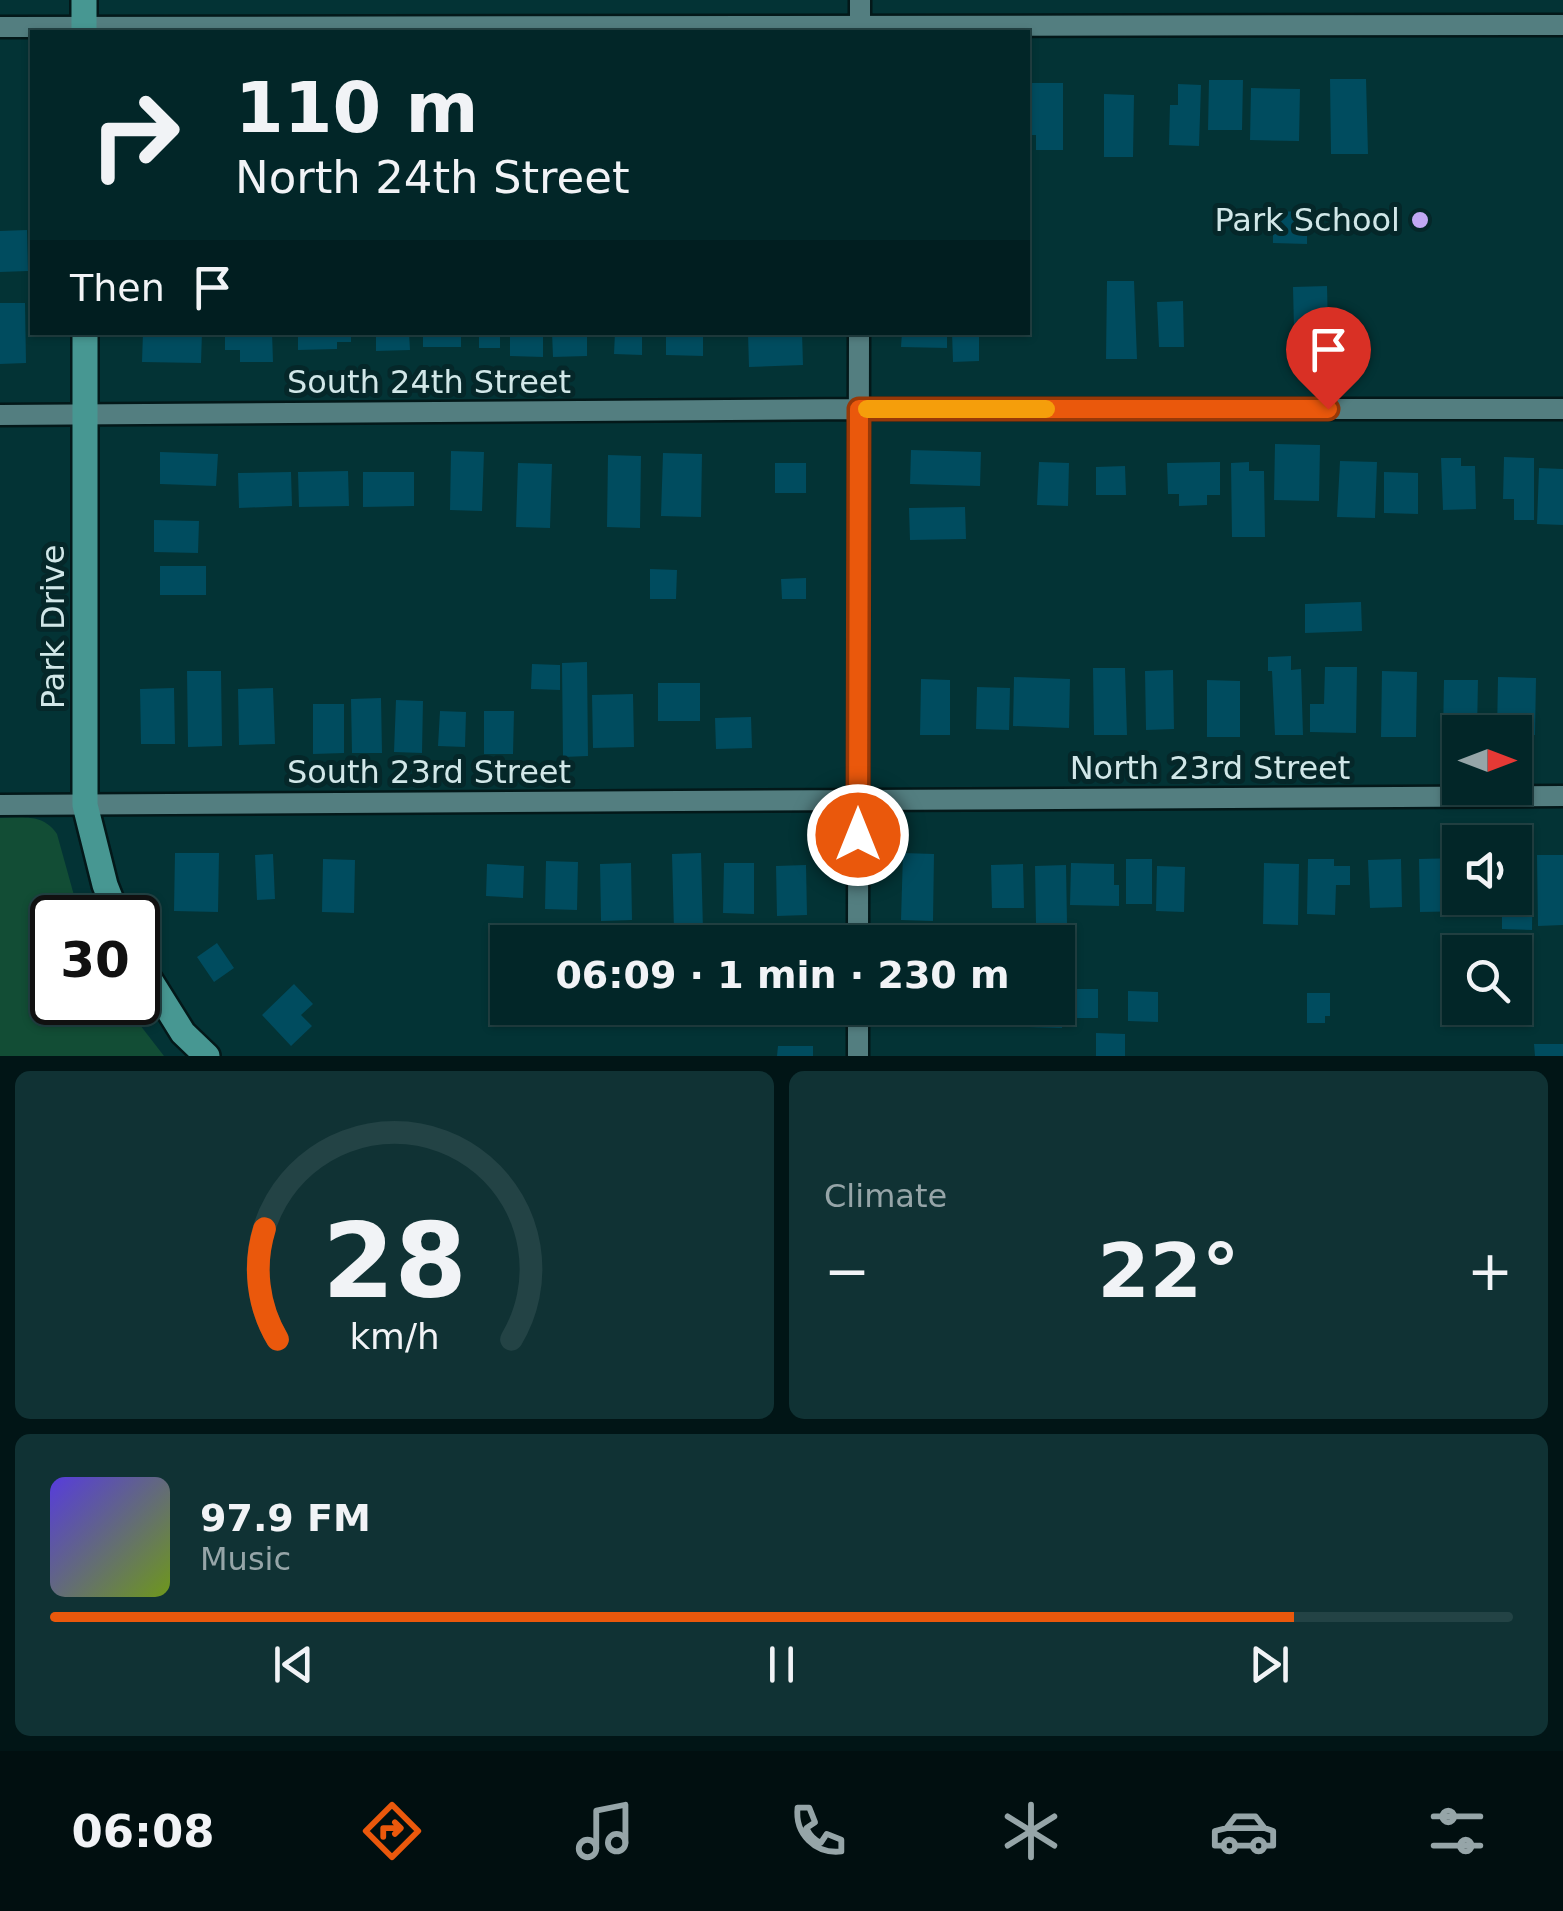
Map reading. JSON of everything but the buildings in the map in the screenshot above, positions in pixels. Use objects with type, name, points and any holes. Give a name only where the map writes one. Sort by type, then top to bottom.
[{"type":"main road","points":[[84,0],[84,30]]},
{"type":"main road","name":"Park Drive","points":[[85,335],[85,805],[109,895]]},
{"type":"main road","points":[[160,996],[183,1032],[207,1056]]},
{"type":"street","points":[[860,0],[860,29]]},
{"type":"street","points":[[0,28],[1563,25]]},
{"type":"street","points":[[858,925],[859,335]]},
{"type":"street","name":"South 24th Street","points":[[0,416],[859,409],[1563,409]]},
{"type":"street","name":"North 23rd Street","points":[[858,800],[1563,796]]},
{"type":"street","name":"South 23rd Street","points":[[0,805],[858,800]]},
{"type":"street","points":[[858,1025],[858,1056]]},
{"type":"green space","points":[[25,817],[46,823],[57,834],[74,895],[30,895],[30,1025],[140,1025],[164,1056],[0,1056],[0,818]]},
{"type":"slow traffic","points":[[867,409],[1046,409]]},
{"type":"place","name":"Park School","points":[[1420,220]]},
{"type":"route","points":[[858,835],[859,409],[1328,409]]}]
